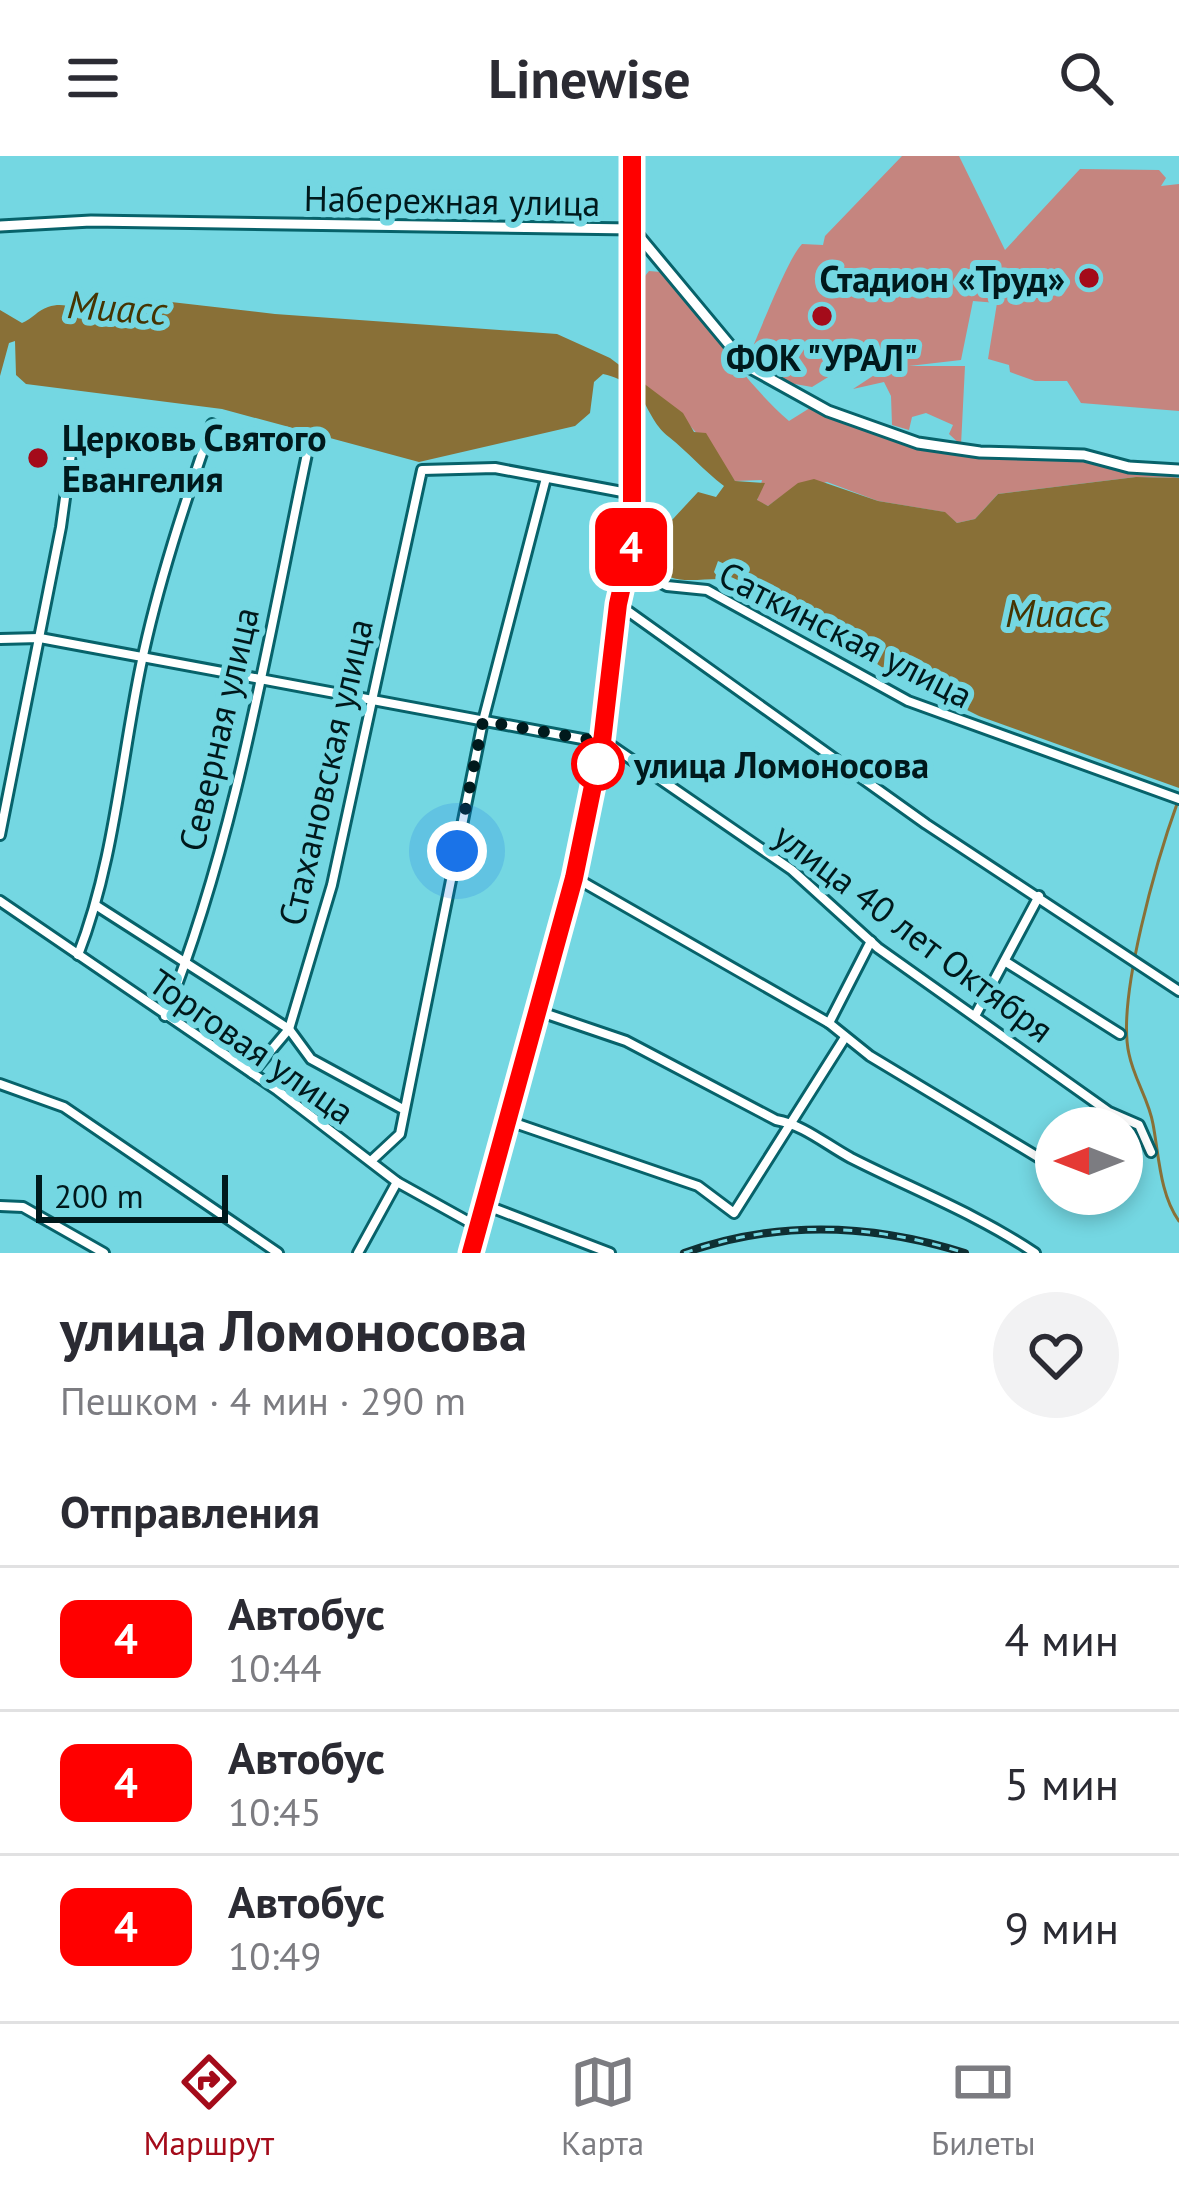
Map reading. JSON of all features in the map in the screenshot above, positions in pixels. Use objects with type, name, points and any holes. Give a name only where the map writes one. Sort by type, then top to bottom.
[{"type":"street","points":[[471,1253],[534,1010],[574,878],[602,742],[618,604],[628,566],[633,494],[632,156]]},
{"type":"street","name":"Набережная улица","points":[[0,226],[91,221],[633,229],[747,366],[827,411],[917,443],[982,452],[1084,454],[1129,467],[1179,470]]},
{"type":"street","points":[[78,955],[97,906],[142,659],[178,523],[212,424]]},
{"type":"street","points":[[0,835],[40,638],[74,432]]},
{"type":"street","name":"Северная улица","points":[[165,1016],[187,960],[259,680],[308,449]]},
{"type":"street","name":"Стахановская улица","points":[[252,1073],[289,1029],[332,885],[422,470],[495,468],[546,478]]},
{"type":"street","points":[[371,1162],[400,1134],[401,1108],[483,721],[546,478],[633,494]]},
{"type":"street","name":"Саткинская улица","points":[[628,566],[668,586],[707,590],[908,701],[1179,799]]},
{"type":"street","points":[[618,604],[926,824],[1179,991]]},
{"type":"street","name":"улица 40 лет Октября","points":[[0,639],[40,638],[602,742],[792,870],[872,941],[1109,1112],[1139,1125],[1151,1152]]},
{"type":"street","points":[[574,878],[829,1023],[844,1039],[1035,1155]]},
{"type":"street","points":[[976,1013],[1039,896]]},
{"type":"street","name":"Торговая улица","points":[[0,902],[252,1073],[397,1182],[478,1227]]},
{"type":"street","points":[[97,906],[289,1029],[311,1059],[401,1108]]},
{"type":"street","points":[[829,1023],[872,941]]},
{"type":"street","points":[[1006,962],[1120,1034]]},
{"type":"street","points":[[534,1010],[626,1041],[998,1228],[1035,1253]]},
{"type":"street","points":[[506,1120],[698,1186],[734,1213],[844,1039]]},
{"type":"street","points":[[0,1084],[64,1107],[278,1253]]},
{"type":"street","points":[[358,1253],[397,1182]]},
{"type":"street","points":[[485,1205],[610,1253]]},
{"type":"street","points":[[0,1206],[22,1208],[104,1253]]},
{"type":"shaded area","points":[[902,156],[959,156],[1005,250],[1080,169],[1159,170],[1166,178],[1161,186],[1179,184],[1179,411],[1081,403],[1067,381],[1035,381],[1010,372],[1009,365],[988,359],[997,303],[973,301],[961,360],[909,366],[965,366],[961,445],[949,434],[953,425],[926,413],[912,417],[909,430],[892,425],[891,396],[884,382],[853,389],[885,368],[872,350],[812,387],[772,380],[757,366],[759,356],[750,353],[796,252],[802,244],[823,245],[825,236]]},
{"type":"shaded area","points":[[649,271],[661,272],[789,421],[813,406],[825,416],[916,447],[1084,460],[1179,478],[1136,477],[998,494],[975,519],[957,523],[944,512],[878,501],[827,482],[786,493],[768,506],[757,501],[762,480],[735,481],[692,428],[642,383],[641,281]]},
{"type":"water","name":"Миасс","points":[[145,299],[275,314],[557,334],[610,358],[683,413],[694,432],[706,433],[735,481],[765,483],[757,500],[768,506],[798,483],[814,479],[878,501],[945,512],[957,523],[975,519],[998,494],[1136,477],[1179,478],[1179,788],[979,716],[883,668],[835,635],[755,600],[744,583],[731,577],[729,566],[718,561],[714,572],[719,579],[682,580],[659,571],[652,564],[659,534],[698,492],[716,497],[724,486],[661,429],[638,393],[618,379],[603,374],[594,382],[590,413],[575,426],[419,462],[222,409],[26,384],[16,375],[15,341],[9,343],[0,376],[0,310],[22,323],[44,308],[66,306],[112,325],[129,305]]},
{"type":"waterway","points":[[1178,801],[1141,928],[1127,1030],[1131,1063],[1151,1115],[1164,1187],[1179,1221]]},
{"type":"railway","points":[[684,1253],[754,1235],[824,1229],[895,1236],[965,1253]]},
{"type":"bus line","name":"4","points":[[471,1253],[534,1010],[574,878],[602,742],[618,604],[632,542],[632,156]]},
{"type":"place","name":"Стадион «Труд»","points":[[1089,278]]},
{"type":"place","name":"ФОК \"УРАЛ\"","points":[[822,316]]},
{"type":"place","name":"Церковь Святого Евангелия","points":[[38,458]]},
{"type":"place","name":"улица Ломоносова","points":[[598,764]]},
{"type":"route","points":[[457,851],[483,721],[602,742],[598,764]]}]
